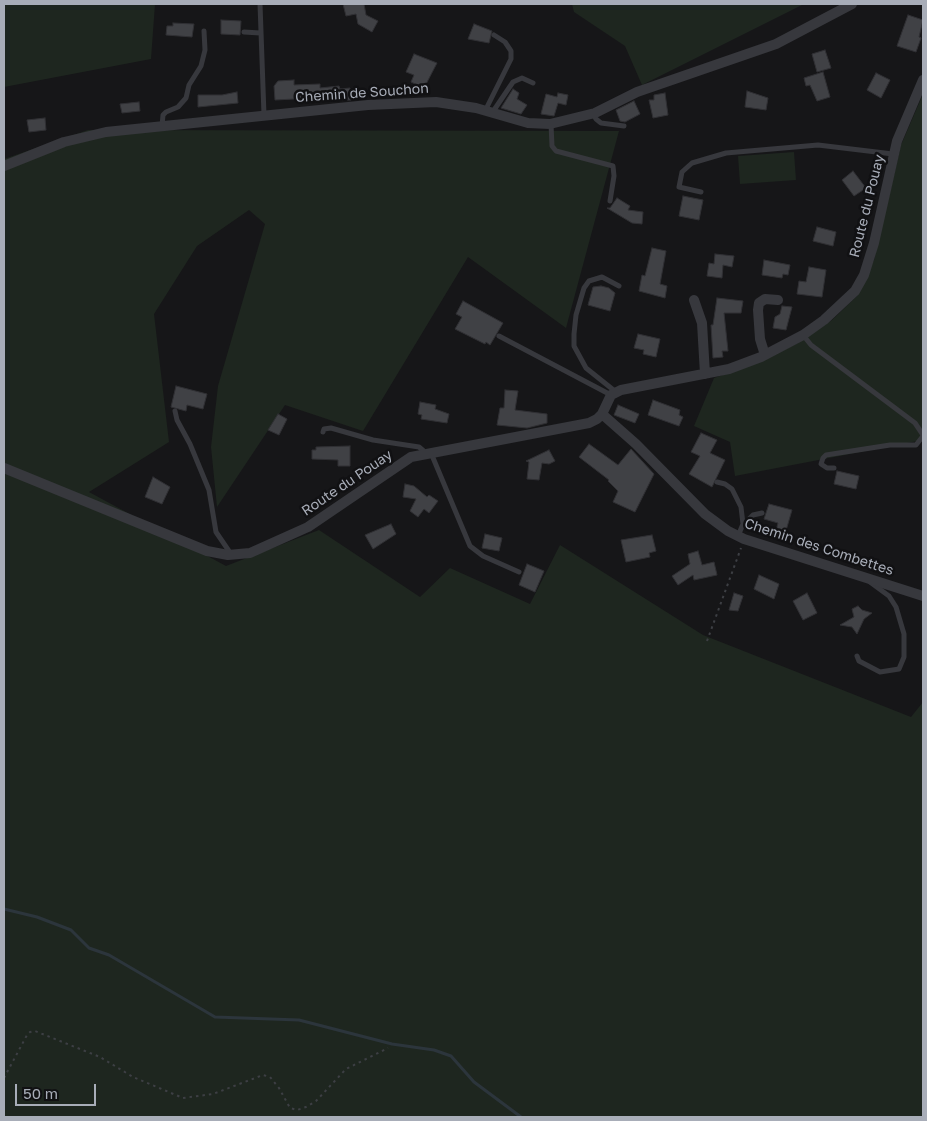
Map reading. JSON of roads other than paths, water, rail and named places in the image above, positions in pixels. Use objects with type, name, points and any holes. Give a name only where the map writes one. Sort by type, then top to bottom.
[{"type":"street","name":"Chemin de Souchon","points":[[4,166],[64,142],[106,132],[264,115],[423,101],[488,112],[528,123],[550,124],[594,114],[637,92],[776,44],[852,4]]},
{"type":"street","name":"Route du Pouay","points":[[614,394],[630,387],[729,369],[765,355],[803,335],[842,306],[855,291],[864,275],[874,243],[894,154],[923,80]]},
{"type":"street","points":[[765,355],[760,339],[759,303],[765,299],[778,300]]},
{"type":"street","points":[[694,300],[702,323],[705,374]]},
{"type":"street","points":[[602,414],[614,394]]},
{"type":"street","name":"Route du Pouay","points":[[4,468],[207,550],[231,555],[250,552],[271,545],[308,527],[343,506],[410,457],[589,423],[597,420],[602,414]]},
{"type":"street","name":"Chemin des Combettes","points":[[602,414],[636,444],[705,514],[741,538],[923,596]]},
{"type":"lane","points":[[260,4],[260,33],[264,54],[264,115]]},
{"type":"lane","points":[[162,126],[162,120],[166,112],[182,104],[186,98],[189,85],[201,66],[205,50],[204,31]]},
{"type":"lane","points":[[244,32],[260,33]]},
{"type":"lane","points":[[488,112],[511,59],[511,52],[506,42],[494,35]]},
{"type":"lane","points":[[488,112],[514,82],[522,78],[533,83]]},
{"type":"lane","points":[[594,114],[596,120],[601,123],[624,126]]},
{"type":"lane","points":[[550,124],[552,146],[556,151],[612,166],[614,172],[610,201]]},
{"type":"lane","points":[[701,192],[679,187],[682,172],[692,163],[726,153],[818,145],[894,154]]},
{"type":"lane","points":[[614,394],[586,368],[574,346],[574,334],[576,315],[584,288],[589,281],[602,277],[619,286]]},
{"type":"lane","points":[[803,335],[811,345],[915,423],[923,436],[916,445],[890,445],[826,455],[821,464],[827,468],[834,468]]},
{"type":"lane","points":[[499,336],[614,394]]},
{"type":"lane","points":[[175,411],[176,420],[190,444],[209,490],[216,532],[231,555]]},
{"type":"lane","points":[[323,432],[324,429],[331,428],[372,440],[419,448],[428,453],[470,546],[483,556],[519,572]]},
{"type":"lane","points":[[717,482],[725,484],[732,490],[741,507],[743,524],[741,538]]},
{"type":"lane","points":[[743,524],[753,515],[762,513]]},
{"type":"lane","points":[[857,656],[858,661],[880,672],[899,669],[904,657],[904,634],[893,601],[866,580],[866,577]]},
{"type":"waterway","points":[[4,909],[37,917],[71,930],[89,948],[109,955],[215,1017],[299,1020],[392,1044],[434,1050],[451,1056],[474,1082],[521,1117]]}]
